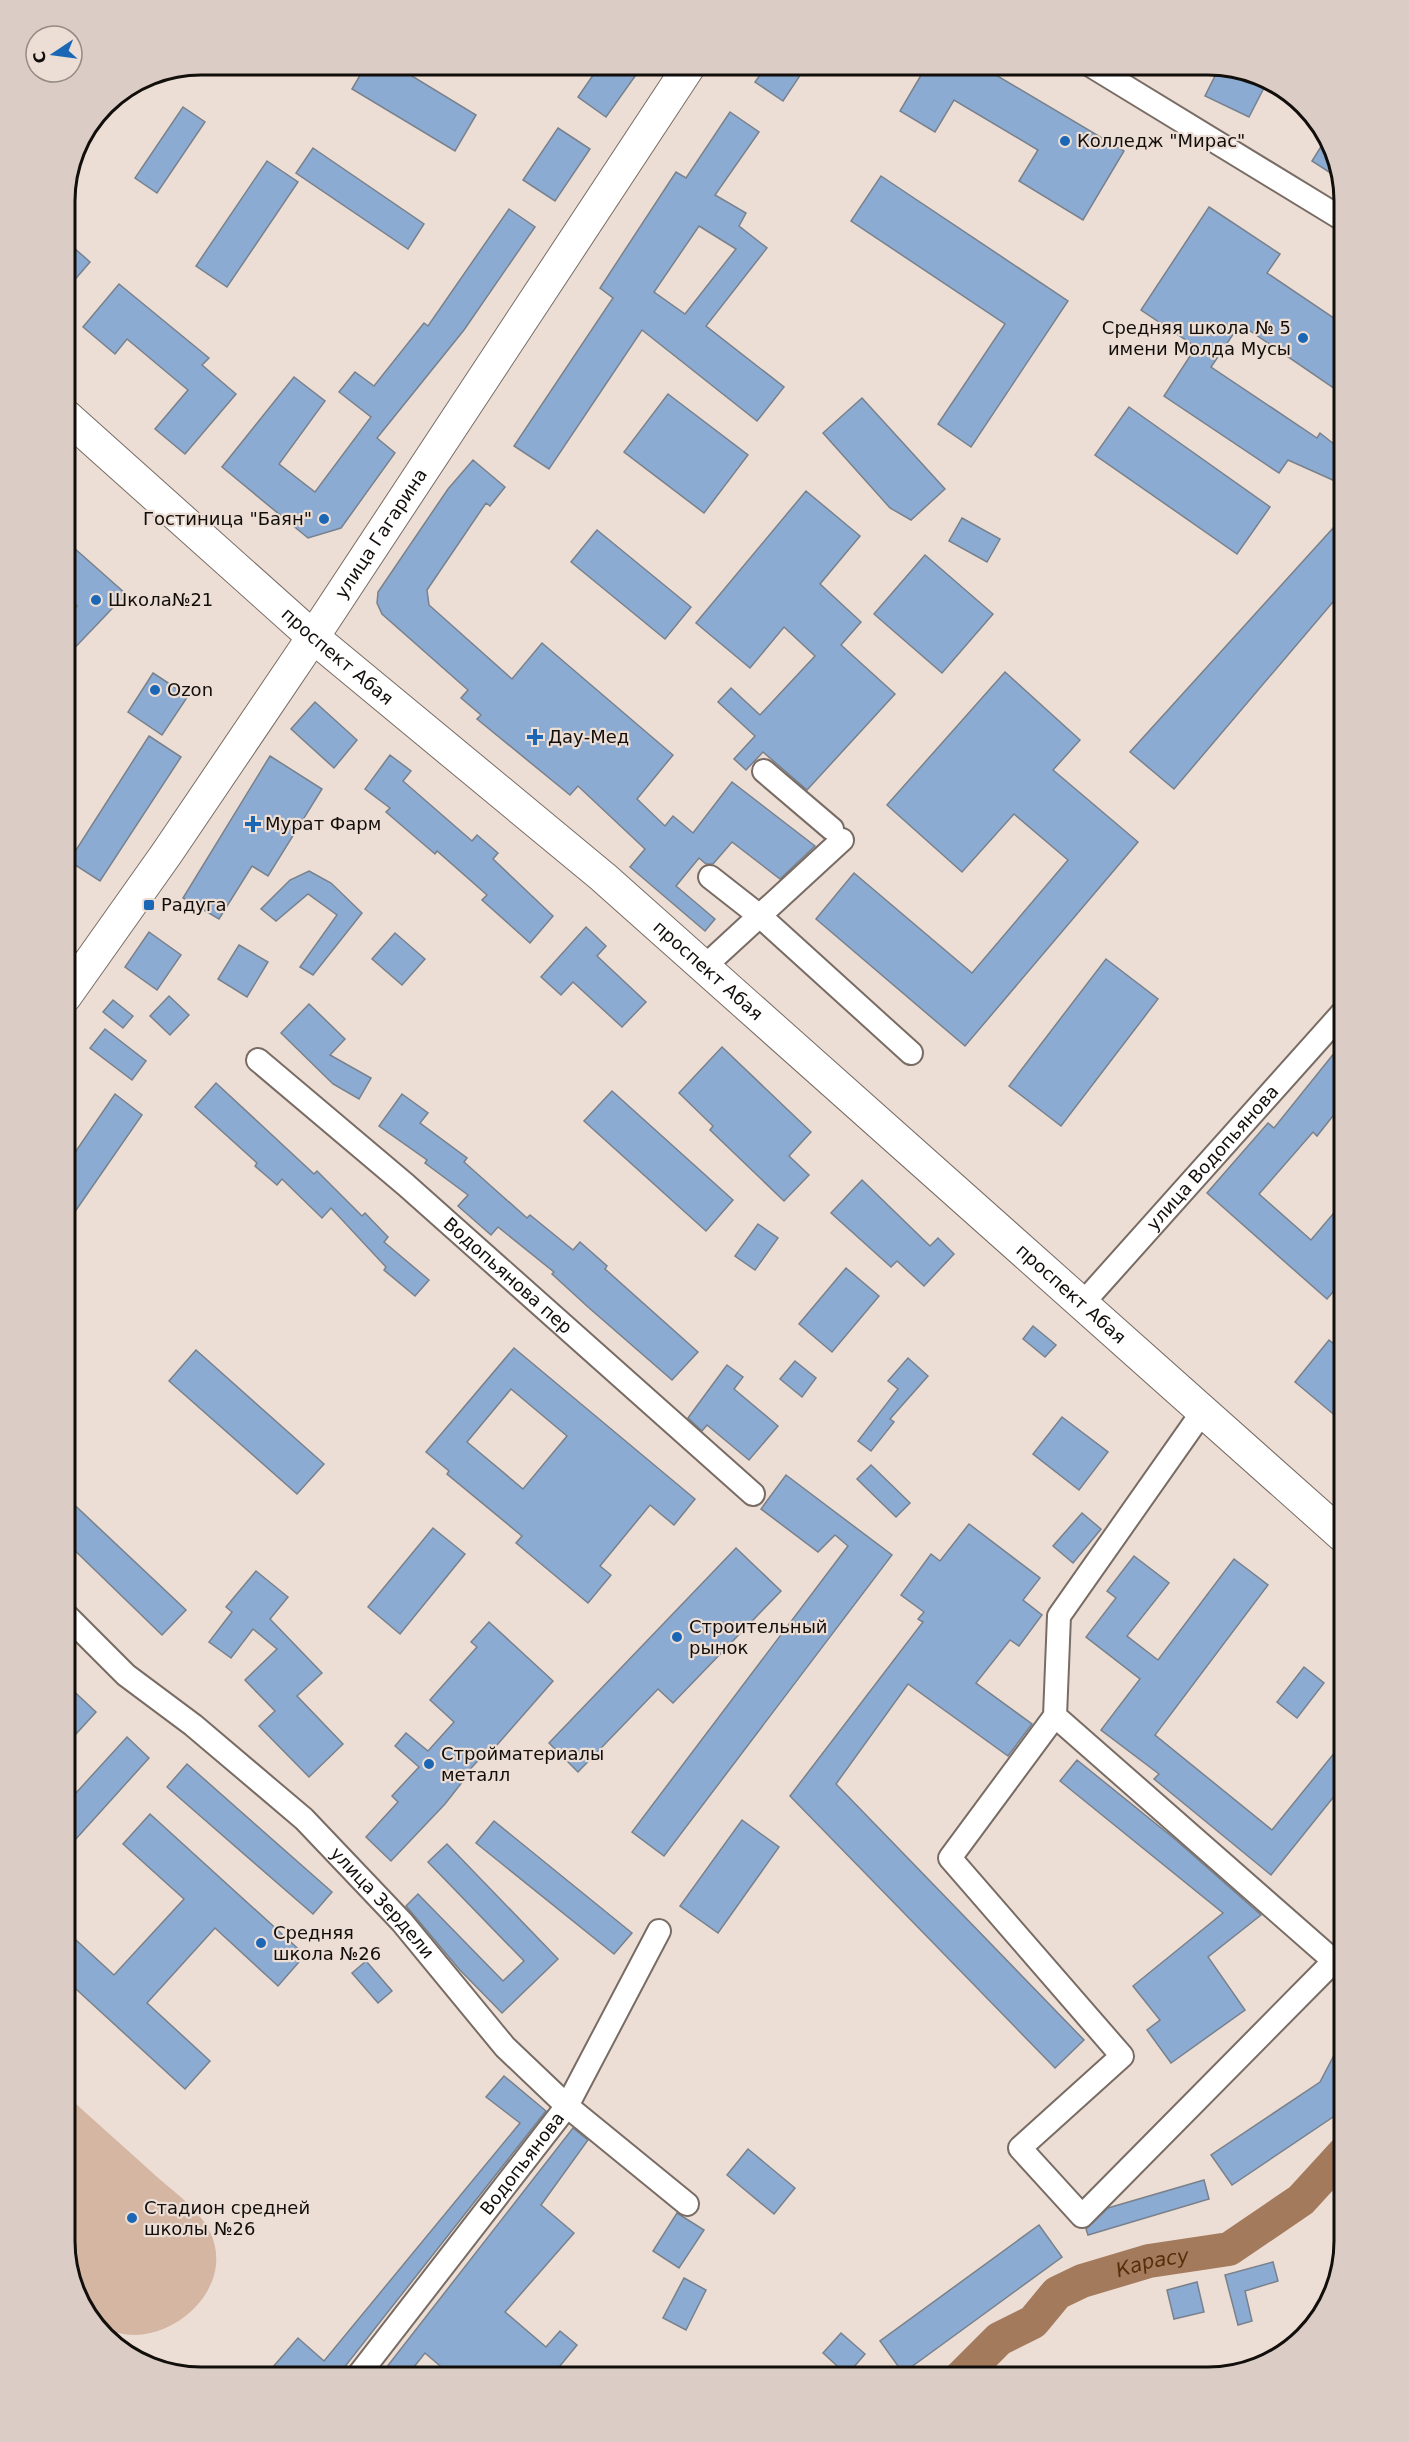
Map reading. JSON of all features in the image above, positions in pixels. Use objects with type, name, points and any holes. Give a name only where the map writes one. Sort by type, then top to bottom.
[{"type":"main road","name":"улица Гагарина","points":[[75,970],[168,853],[314,637],[683,75]]},
{"type":"main road","name":"проспект Абая","points":[[75,424],[314,637],[603,877],[1334,1528]]},
{"type":"street","points":[[1106,75],[1334,214]]},
{"type":"street","points":[[704,967],[761,917],[837,835],[764,771]]},
{"type":"street","points":[[710,877],[761,917],[911,1053]]},
{"type":"street","name":"улица Водопьянова","points":[[1082,1304],[1334,1022]]},
{"type":"street","name":"Водопьянова пер","points":[[258,1060],[406,1185],[753,1494]]},
{"type":"street","points":[[1055,1716],[1334,1961],[1082,2216],[1020,2148],[1122,2056],[950,1858],[1055,1716],[1059,1616],[1203,1411]]},
{"type":"street","name":"улица Зердели","points":[[75,1624],[126,1675],[193,1725],[304,1819],[402,1922],[505,2047],[567,2106],[687,2204]]},
{"type":"street","name":"Водопьянова","points":[[365,2367],[567,2106],[659,1931]]},
{"type":"shaded area","name":"Стадион средней школы №26","points":[[75,2103],[186,2201],[210,2232],[216,2259],[211,2284],[196,2306],[175,2323],[150,2333],[124,2334],[111,2329],[96,2311],[79,2274],[75,2241]]},
{"type":"building","points":[[360,75],[410,75],[476,115],[455,151],[352,89]]},
{"type":"building","points":[[593,75],[636,75],[606,117],[578,97]]},
{"type":"building","points":[[760,75],[800,75],[783,101],[755,82]]},
{"type":"building","name":"Колледж \"Мирас\"","points":[[921,75],[996,75],[1124,151],[1083,220],[1019,181],[1038,150],[954,100],[935,132],[900,111]]},
{"type":"building","points":[[1216,75],[1233,77],[1264,88],[1249,117],[1205,96]]},
{"type":"building","points":[[183,107],[205,122],[157,193],[135,178]]},
{"type":"building","points":[[730,112],[759,132],[715,195],[746,213],[739,226],[767,248],[706,326],[784,387],[757,421],[642,330],[549,469],[514,446],[613,298],[600,288],[676,172],[686,178]],"holes":[[[699,226],[736,249],[685,314],[654,292]]]},
{"type":"building","points":[[558,128],[590,149],[555,201],[523,180]]},
{"type":"building","points":[[1321,146],[1331,173],[1312,161]]},
{"type":"building","points":[[313,148],[424,224],[408,249],[296,173]]},
{"type":"building","points":[[267,161],[298,182],[227,287],[196,266]]},
{"type":"building","points":[[881,176],[1068,301],[971,447],[938,424],[1005,324],[851,221]]},
{"type":"building","name":"Средняя школа № 5 имени Молда Мусы","points":[[1209,207],[1280,254],[1267,273],[1334,318],[1334,388],[1240,324],[1211,367],[1317,438],[1320,433],[1334,444],[1334,481],[1288,460],[1279,473],[1164,396],[1196,347],[1141,310]]},
{"type":"building","points":[[509,209],[535,227],[464,330],[377,438],[395,453],[341,528],[308,538],[222,467],[294,377],[325,401],[279,464],[315,492],[371,417],[339,392],[355,372],[374,386],[424,323],[428,326]]},
{"type":"building","points":[[75,249],[90,262],[75,279]]},
{"type":"building","points":[[119,284],[209,358],[202,365],[236,394],[185,454],[155,429],[188,390],[127,339],[115,354],[83,327]]},
{"type":"building","points":[[668,394],[748,455],[704,513],[624,452]]},
{"type":"building","points":[[862,398],[945,489],[911,520],[890,508],[823,433]]},
{"type":"building","points":[[1129,407],[1270,507],[1237,554],[1095,455]]},
{"type":"building","points":[[473,460],[505,487],[490,506],[486,503],[427,590],[429,605],[512,679],[542,643],[673,755],[637,799],[665,826],[673,816],[693,833],[732,782],[815,846],[780,879],[732,842],[713,864],[706,864],[699,858],[676,886],[715,919],[705,931],[630,867],[645,849],[578,786],[570,795],[477,719],[481,715],[461,698],[468,690],[382,614],[377,603],[378,592],[448,489]]},
{"type":"building","points":[[806,491],[860,536],[820,584],[861,622],[841,645],[895,694],[807,790],[763,752],[746,770],[734,759],[755,736],[718,702],[731,688],[760,715],[815,656],[784,627],[750,668],[696,623]]},
{"type":"building","points":[[962,518],[1000,539],[987,562],[949,541]]},
{"type":"building","points":[[1334,527],[1334,601],[1174,789],[1130,752]]},
{"type":"building","points":[[597,530],[691,607],[665,639],[571,562]]},
{"type":"building","name":"Школа№21","points":[[75,549],[126,594],[75,648],[75,608],[77,606],[75,604]]},
{"type":"building","points":[[925,555],[993,614],[942,673],[874,614]]},
{"type":"building","points":[[1005,672],[1080,740],[1053,770],[1138,842],[965,1046],[816,919],[854,873],[972,973],[1068,860],[1014,814],[962,872],[887,805]]},
{"type":"building","points":[[153,673],[188,696],[162,735],[128,712]]},
{"type":"building","points":[[315,702],[357,740],[334,768],[291,729]]},
{"type":"building","points":[[149,736],[181,757],[100,881],[75,865],[75,852]]},
{"type":"building","points":[[390,755],[411,771],[403,781],[472,841],[477,835],[498,853],[493,859],[553,916],[530,943],[482,900],[487,895],[437,851],[435,854],[386,812],[390,808],[365,789]]},
{"type":"building","points":[[270,756],[322,789],[268,876],[252,866],[219,919],[183,898]]},
{"type":"building","points":[[309,871],[331,883],[362,913],[313,975],[300,967],[337,915],[308,894],[276,921],[261,909],[290,880]]},
{"type":"building","points":[[586,927],[606,946],[597,956],[646,1002],[622,1027],[573,982],[561,995],[541,977]]},
{"type":"building","points":[[149,932],[181,955],[157,990],[125,967]]},
{"type":"building","points":[[395,933],[425,959],[402,985],[372,959]]},
{"type":"building","points":[[239,945],[268,962],[247,997],[218,979]]},
{"type":"building","points":[[1106,959],[1158,999],[1061,1126],[1009,1086]]},
{"type":"building","points":[[169,996],[189,1015],[170,1035],[150,1016]]},
{"type":"building","points":[[113,1000],[133,1016],[123,1028],[103,1012]]},
{"type":"building","points":[[309,1004],[345,1039],[330,1055],[371,1078],[359,1099],[333,1084],[281,1033]]},
{"type":"building","points":[[105,1029],[146,1061],[132,1080],[90,1048]]},
{"type":"building","points":[[722,1047],[811,1132],[789,1156],[809,1175],[784,1201],[710,1130],[713,1126],[679,1093]]},
{"type":"building","points":[[1334,1053],[1334,1115],[1317,1136],[1313,1132],[1259,1194],[1311,1240],[1334,1213],[1334,1291],[1327,1299],[1207,1193],[1268,1123],[1274,1128]]},
{"type":"building","points":[[216,1083],[314,1174],[317,1171],[362,1216],[365,1213],[388,1237],[384,1242],[429,1280],[415,1296],[384,1270],[386,1267],[331,1208],[322,1218],[282,1179],[277,1185],[255,1166],[257,1163],[195,1107]]},
{"type":"building","points":[[612,1091],[733,1200],[706,1231],[584,1121]]},
{"type":"building","points":[[115,1094],[142,1115],[75,1212],[75,1152]]},
{"type":"building","points":[[402,1094],[428,1113],[420,1123],[467,1158],[464,1162],[527,1218],[530,1215],[573,1250],[580,1242],[607,1266],[605,1269],[698,1352],[672,1380],[588,1307],[552,1274],[554,1272],[498,1227],[491,1235],[458,1206],[468,1195],[425,1163],[427,1160],[379,1126]]},
{"type":"building","points":[[862,1180],[930,1246],[938,1238],[954,1254],[924,1286],[897,1261],[891,1267],[831,1213]]},
{"type":"building","points":[[758,1224],[778,1238],[755,1270],[735,1256]]},
{"type":"building","points":[[846,1268],[879,1296],[832,1352],[799,1324]]},
{"type":"building","points":[[1033,1326],[1056,1345],[1045,1357],[1023,1339]]},
{"type":"building","points":[[1329,1340],[1334,1344],[1334,1415],[1295,1382]]},
{"type":"building","points":[[514,1348],[695,1499],[674,1525],[650,1505],[600,1566],[611,1575],[588,1603],[516,1543],[522,1536],[447,1474],[449,1471],[426,1452]],"holes":[[[511,1389],[567,1436],[523,1489],[467,1442]]]},
{"type":"building","points":[[196,1350],[324,1464],[297,1494],[169,1381]]},
{"type":"building","points":[[908,1358],[928,1376],[890,1419],[894,1422],[871,1451],[858,1441],[898,1389],[888,1381]]},
{"type":"building","points":[[795,1361],[816,1378],[802,1397],[780,1379]]},
{"type":"building","points":[[727,1365],[743,1377],[734,1389],[778,1426],[749,1460],[707,1425],[702,1431],[688,1418]]},
{"type":"building","points":[[1062,1417],[1108,1452],[1079,1490],[1033,1454]]},
{"type":"building","points":[[871,1465],[910,1503],[896,1517],[857,1479]]},
{"type":"building","points":[[786,1475],[892,1555],[664,1856],[632,1832],[848,1546],[835,1535],[818,1552],[761,1509]]},
{"type":"building","points":[[75,1505],[186,1610],[162,1635],[75,1551]]},
{"type":"building","points":[[1082,1513],[1101,1529],[1073,1563],[1053,1546]]},
{"type":"building","points":[[969,1524],[1040,1578],[1023,1600],[1042,1615],[1019,1646],[1010,1640],[976,1683],[1032,1724],[1008,1756],[908,1684],[836,1784],[1084,2040],[1055,2068],[790,1796],[923,1622],[918,1619],[924,1612],[901,1595],[931,1554],[940,1561]]},
{"type":"building","points":[[433,1528],[465,1554],[400,1634],[368,1607]]},
{"type":"building","points":[[736,1548],[781,1591],[673,1703],[658,1689],[578,1772],[549,1743]]},
{"type":"building","points":[[1134,1556],[1169,1583],[1127,1636],[1158,1660],[1234,1559],[1268,1585],[1155,1735],[1272,1830],[1334,1753],[1334,1796],[1271,1875],[1154,1779],[1159,1774],[1101,1730],[1140,1679],[1086,1637],[1116,1598],[1107,1591]]},
{"type":"building","points":[[256,1571],[288,1597],[270,1619],[322,1673],[297,1696],[343,1744],[309,1777],[259,1726],[275,1711],[245,1680],[277,1649],[253,1629],[231,1658],[209,1642],[232,1612],[226,1607]]},
{"type":"building","points":[[489,1622],[553,1681],[489,1754],[486,1752],[461,1779],[463,1781],[445,1804],[391,1861],[366,1837],[398,1802],[392,1796],[419,1767],[395,1746],[406,1733],[428,1751],[454,1722],[430,1700],[477,1647],[471,1642]]},
{"type":"building","points":[[1304,1667],[1324,1683],[1297,1718],[1277,1702]]},
{"type":"building","points":[[75,1692],[96,1712],[75,1735]]},
{"type":"building","points":[[127,1737],[149,1758],[75,1840],[75,1794]]},
{"type":"building","points":[[1077,1760],[1176,1840],[1261,1915],[1208,1957],[1245,2010],[1171,2063],[1147,2030],[1160,2020],[1133,1986],[1223,1913],[1060,1781]]},
{"type":"building","points":[[187,1764],[332,1892],[313,1914],[167,1787]]},
{"type":"building","name":"Средняя школа №26","points":[[150,1814],[305,1955],[278,1986],[215,1928],[147,2003],[210,2061],[185,2089],[75,1988],[75,1939],[114,1975],[184,1899],[123,1844]]},
{"type":"building","points":[[742,1820],[779,1847],[718,1933],[680,1906]]},
{"type":"building","points":[[494,1821],[632,1933],[614,1954],[476,1843]]},
{"type":"building","points":[[447,1844],[558,1959],[502,2013],[459,1969],[406,1906],[418,1894],[503,1981],[524,1961],[428,1862]]},
{"type":"building","points":[[366,1961],[392,1991],[378,2003],[352,1973]]},
{"type":"building","points":[[1334,2055],[1334,2116],[1232,2185],[1211,2155],[1320,2082]]},
{"type":"building","points":[[504,2076],[546,2111],[345,2367],[273,2367],[298,2338],[324,2361],[520,2123],[486,2097]]},
{"type":"building","points":[[573,2128],[588,2140],[541,2205],[574,2233],[505,2312],[546,2347],[560,2331],[577,2345],[559,2367],[441,2367],[425,2353],[414,2367],[387,2367]]},
{"type":"building","points":[[748,2149],[795,2188],[774,2214],[727,2175]]},
{"type":"building","points":[[1204,2180],[1209,2199],[1088,2235],[1086,2229],[1108,2208]]},
{"type":"building","points":[[677,2213],[704,2230],[679,2268],[653,2251]]},
{"type":"building","points":[[1039,2225],[1062,2257],[911,2367],[899,2367],[880,2341]]},
{"type":"building","points":[[1273,2262],[1278,2281],[1245,2291],[1252,2321],[1238,2325],[1225,2275]]},
{"type":"building","points":[[684,2278],[706,2290],[686,2330],[663,2318]]},
{"type":"building","points":[[1197,2282],[1204,2312],[1174,2319],[1167,2290]]},
{"type":"building","points":[[841,2333],[865,2354],[854,2367],[838,2367],[823,2353]]},
{"type":"waterway","name":"Карасу","points":[[971,2367],[999,2339],[1033,2322],[1057,2293],[1082,2281],[1149,2261],[1229,2249],[1301,2200],[1334,2164]]},
{"type":"place","name":"Колледж \"Мирас\"","points":[[1065,141]]},
{"type":"place","name":"Средняя школа № 5 имени Молда Мусы","points":[[1303,338]]},
{"type":"place","name":"Гостиница \"Баян\"","points":[[324,519]]},
{"type":"place","name":"Школа№21","points":[[96,600]]},
{"type":"place","name":"Ozon","points":[[155,690]]},
{"type":"place","name":"Дау-Мед","points":[[535,737]]},
{"type":"place","name":"Мурат Фарм","points":[[253,824]]},
{"type":"place","name":"Радуга","points":[[149,905]]},
{"type":"place","name":"Строительный рынок","points":[[677,1637]]},
{"type":"place","name":"Стройматериалы металл","points":[[429,1764]]},
{"type":"place","name":"Средняя школа №26","points":[[261,1943]]},
{"type":"place","name":"Стадион средней школы №26","points":[[132,2218]]}]
